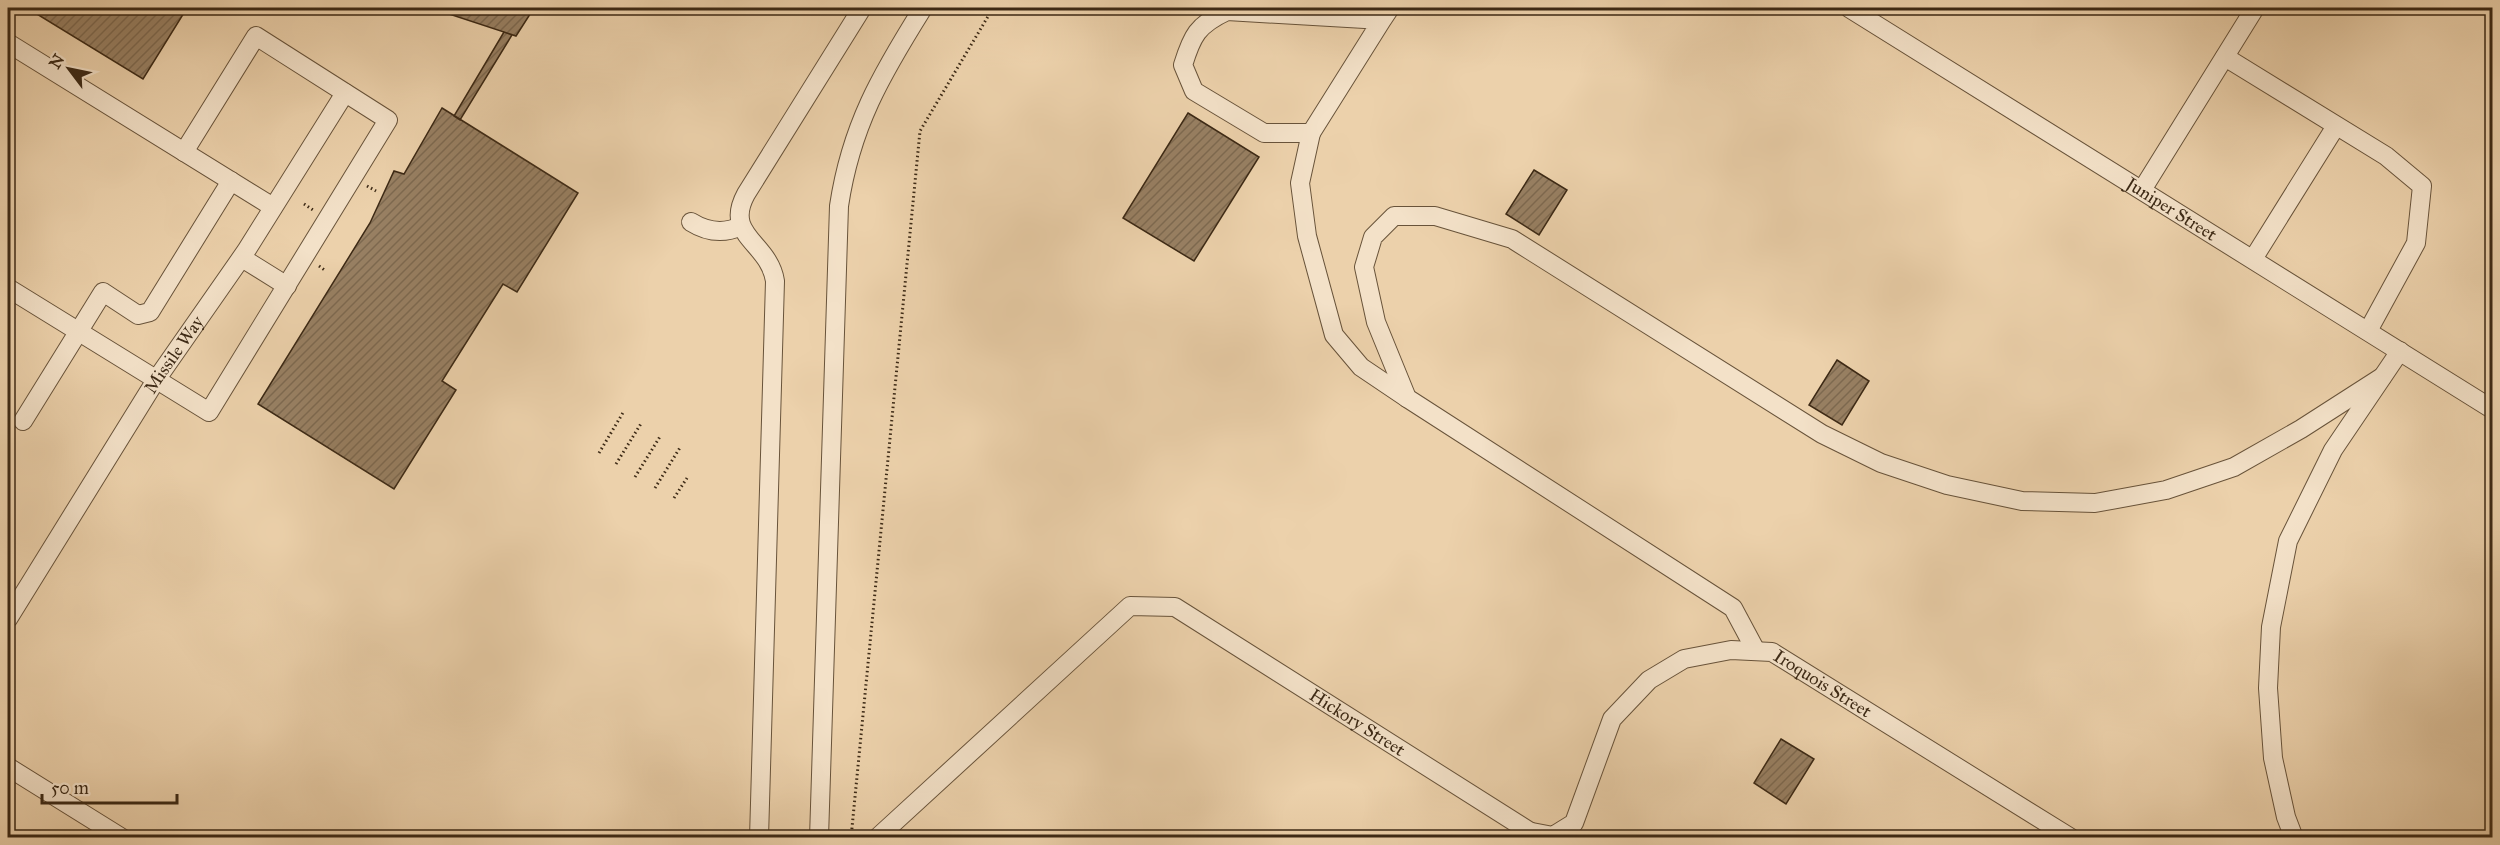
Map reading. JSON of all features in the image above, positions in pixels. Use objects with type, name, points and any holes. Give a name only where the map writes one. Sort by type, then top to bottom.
[{"type":"street","points":[[759,837],[775,281],[766,256],[745,235],[739,217],[742,201],[862,8]]},
{"type":"street","points":[[819,837],[839,206],[847,163],[869,100],[890,60],[924,8]]},
{"type":"street","name":"Juniper Street","points":[[1849,8],[2493,409]]},
{"type":"street","points":[[2142,190],[2255,8]]},
{"type":"street","points":[[1311,133],[1264,134],[1194,91],[1183,65],[1191,42],[1207,20],[1227,11],[1386,14]]},
{"type":"street","points":[[1386,14],[1311,133],[1300,183],[1307,236],[1334,335],[1361,367],[1733,608],[1756,651]]},
{"type":"street","points":[[8,288],[209,412],[388,120],[256,36],[184,152]]},
{"type":"street","points":[[8,44],[273,207]]},
{"type":"street","points":[[2225,57],[2386,156],[2421,186],[2416,243],[2368,331]]},
{"type":"street","name":"Missile Way","points":[[8,619],[156,380],[242,258],[345,93]]},
{"type":"street","points":[[2253,259],[2336,126]]},
{"type":"street","points":[[22,422],[103,292],[138,315],[150,312],[231,181]]},
{"type":"street","points":[[1407,398],[1376,322],[1364,267],[1373,237],[1394,216],[1435,216],[1512,239],[1822,434],[1881,463],[1947,485],[2022,501],[2095,503],[2166,490],[2215,474],[2234,467],[2301,429],[2382,377]]},
{"type":"street","points":[[691,222],[716,232],[733,230],[741,226]]},
{"type":"street","points":[[242,258],[287,286]]},
{"type":"street","points":[[2294,837],[2286,818],[2273,758],[2268,688],[2271,627],[2288,541],[2333,450],[2400,351]]},
{"type":"street","name":"Hickory Street","points":[[877,837],[1130,606],[1175,607],[1536,835]]},
{"type":"street","name":"Iroquois Street","points":[[1536,835],[1553,836],[1574,823],[1612,720],[1649,680],[1684,659],[1731,650],[1772,652],[2071,837]]},
{"type":"street","points":[[8,767],[122,837]]},
{"type":"path","points":[[851,837],[920,132],[993,8]]},
{"type":"path","points":[[599,453],[624,411]]},
{"type":"path","points":[[616,464],[642,422]]},
{"type":"path","points":[[635,477],[661,435]]},
{"type":"path","points":[[655,488],[681,446]]},
{"type":"path","points":[[674,498],[687,478]]},
{"type":"building","points":[[27,8],[187,8],[143,79]]},
{"type":"building","points":[[431,8],[534,8],[516,36]]},
{"type":"building","points":[[504,32],[512,35],[460,120],[454,116]]},
{"type":"building","points":[[442,108],[578,193],[517,292],[503,284],[442,381],[456,390],[394,489],[258,404],[370,223],[394,171],[404,174]]},
{"type":"building","points":[[1188,113],[1259,157],[1194,261],[1123,218]]},
{"type":"building","points":[[1534,170],[1567,190],[1539,235],[1506,214]]},
{"type":"building","points":[[1837,360],[1869,381],[1842,425],[1809,405]]},
{"type":"building","points":[[1781,739],[1814,759],[1786,804],[1754,783]]}]
